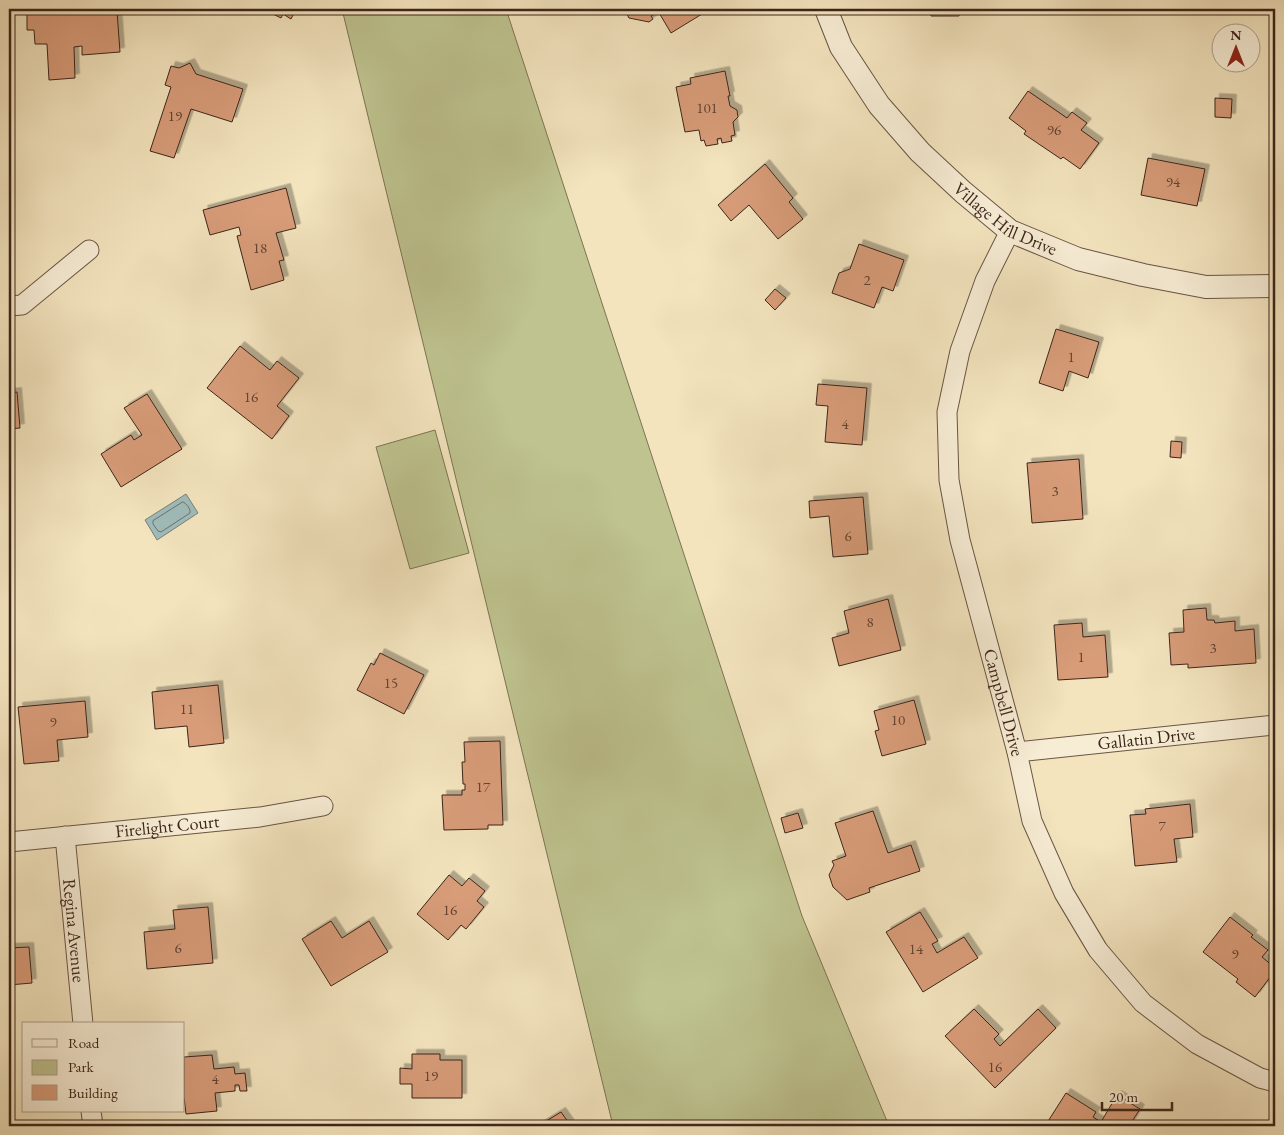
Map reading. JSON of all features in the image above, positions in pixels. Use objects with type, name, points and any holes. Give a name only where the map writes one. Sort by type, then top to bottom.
[{"type":"street","name":"Village Hill Drive","points":[[826,9],[841,47],[879,105],[920,152],[962,192],[1010,231],[1078,259],[1143,275],[1206,287],[1275,286]]},
{"type":"street","name":"Campbell Drive","points":[[1010,231],[985,281],[960,351],[947,412],[949,480],[960,540],[1018,752],[1032,821],[1064,893],[1098,950],[1143,1003],[1197,1044],[1260,1078],[1275,1082]]},
{"type":"street","points":[[9,306],[22,305],[89,250]]},
{"type":"street","name":"Gallatin Drive","points":[[1018,752],[1275,725]]},
{"type":"street","name":"Firelight Court","points":[[9,842],[260,817],[323,806]]},
{"type":"street","name":"Regina Avenue","points":[[64,836],[83,1022]]},
{"type":"street","points":[[91,1112],[93,1126]]},
{"type":"green space","points":[[342,9],[506,9],[802,916],[889,1126],[613,1126]]},
{"type":"green space","points":[[435,430],[469,553],[410,569],[376,447]]},
{"type":"water","points":[[186,494],[198,513],[157,540],[145,520]]},
{"type":"building","points":[[27,9],[85,9],[85,13],[117,11],[120,52],[82,55],[82,46],[74,47],[75,78],[49,80],[47,44],[35,44],[34,30],[27,30]]},
{"type":"building","points":[[271,9],[296,9],[291,19],[283,14],[281,18],[273,14],[275,11]]},
{"type":"building","points":[[624,9],[699,9],[702,14],[671,33],[658,11],[651,16],[653,19],[649,22],[629,18]]},
{"type":"building","points":[[931,9],[959,9],[959,16],[931,16]]},
{"type":"building","points":[[190,63],[196,74],[243,89],[232,122],[191,109],[174,158],[150,151],[171,87],[165,85],[171,66],[179,68]]},
{"type":"building","points":[[725,71],[730,106],[737,110],[738,117],[733,122],[735,135],[731,136],[732,141],[722,143],[721,138],[717,139],[718,144],[706,146],[704,140],[701,141],[699,130],[685,132],[676,87],[691,84],[690,78]]},
{"type":"building","points":[[1028,91],[1067,118],[1072,112],[1087,123],[1081,130],[1099,143],[1080,169],[1063,157],[1061,159],[1024,134],[1026,131],[1009,118]]},
{"type":"building","points":[[1215,98],[1232,99],[1231,118],[1215,117]]},
{"type":"building","points":[[1148,158],[1205,169],[1197,206],[1141,195]]},
{"type":"building","points":[[765,164],[793,198],[789,202],[803,219],[778,239],[749,205],[731,221],[718,205]]},
{"type":"building","points":[[286,188],[296,228],[276,233],[284,260],[279,261],[284,280],[251,290],[237,236],[241,235],[239,227],[210,235],[203,210]]},
{"type":"building","points":[[859,244],[904,260],[893,291],[882,287],[874,308],[832,293],[839,273],[850,269]]},
{"type":"building","points":[[775,289],[786,298],[775,310],[765,300]]},
{"type":"building","points":[[1056,329],[1099,342],[1088,378],[1069,371],[1063,391],[1039,383]]},
{"type":"building","points":[[240,346],[270,370],[277,361],[299,378],[277,406],[289,416],[272,439],[207,388]]},
{"type":"building","points":[[818,384],[867,388],[862,445],[825,442],[828,406],[816,405]]},
{"type":"building","points":[[17,392],[20,428],[9,429],[9,393]]},
{"type":"building","points":[[147,394],[182,449],[121,487],[101,454],[131,435],[134,440],[142,435],[124,408]]},
{"type":"building","points":[[1171,441],[1182,442],[1181,458],[1170,457]]},
{"type":"building","points":[[1079,459],[1083,519],[1032,523],[1027,463]]},
{"type":"building","points":[[863,497],[868,554],[833,557],[829,516],[810,518],[809,501]]},
{"type":"building","points":[[888,599],[901,650],[839,666],[832,638],[849,633],[844,611]]},
{"type":"building","points":[[1206,608],[1207,620],[1214,620],[1215,623],[1235,621],[1235,631],[1254,629],[1256,663],[1188,668],[1188,664],[1171,665],[1169,633],[1184,632],[1183,610]]},
{"type":"building","points":[[1082,623],[1083,637],[1105,635],[1108,677],[1058,680],[1054,625]]},
{"type":"building","points":[[380,653],[424,675],[404,714],[357,690],[371,663],[374,665]]},
{"type":"building","points":[[218,685],[224,743],[189,747],[187,726],[155,729],[152,692]]},
{"type":"building","points":[[914,700],[926,744],[882,756],[875,731],[879,730],[874,711]]},
{"type":"building","points":[[85,701],[88,737],[57,740],[59,761],[24,764],[18,707]]},
{"type":"building","points":[[500,741],[503,825],[488,825],[488,829],[444,830],[442,795],[462,795],[462,790],[465,790],[462,762],[465,762],[464,742]]},
{"type":"building","points":[[1190,804],[1193,837],[1174,839],[1177,862],[1135,866],[1130,815],[1146,814],[1145,809]]},
{"type":"building","points":[[873,811],[888,853],[911,845],[920,871],[869,888],[870,892],[847,900],[833,887],[829,875],[834,865],[832,861],[846,856],[835,823]]},
{"type":"building","points":[[798,813],[803,828],[785,833],[781,818]]},
{"type":"building","points":[[449,875],[462,886],[469,878],[485,891],[477,901],[484,907],[466,929],[461,925],[448,940],[417,914]]},
{"type":"building","points":[[208,907],[213,963],[147,969],[144,932],[175,929],[173,910]]},
{"type":"building","points":[[920,912],[938,941],[932,944],[937,953],[964,937],[978,958],[923,992],[886,932]]},
{"type":"building","points":[[1230,917],[1268,950],[1262,957],[1274,967],[1269,974],[1271,976],[1255,997],[1236,982],[1238,979],[1203,952]]},
{"type":"building","points":[[331,921],[342,938],[369,921],[388,952],[331,986],[302,939]]},
{"type":"building","points":[[29,947],[32,983],[9,985],[9,948]]},
{"type":"building","points":[[974,1009],[999,1034],[994,1039],[1000,1046],[1038,1009],[1056,1028],[995,1088],[945,1036]]},
{"type":"building","points":[[412,1054],[440,1054],[440,1060],[462,1060],[462,1098],[412,1098],[412,1084],[400,1084],[400,1068],[412,1069]]},
{"type":"building","points":[[212,1055],[214,1069],[234,1067],[235,1074],[245,1073],[247,1091],[240,1091],[239,1085],[235,1085],[235,1091],[215,1093],[217,1111],[186,1114],[185,1057]]},
{"type":"building","points":[[1066,1093],[1096,1112],[1093,1117],[1101,1122],[1117,1095],[1140,1109],[1129,1126],[1045,1126]]},
{"type":"building","points":[[561,1112],[571,1126],[538,1126]]}]
